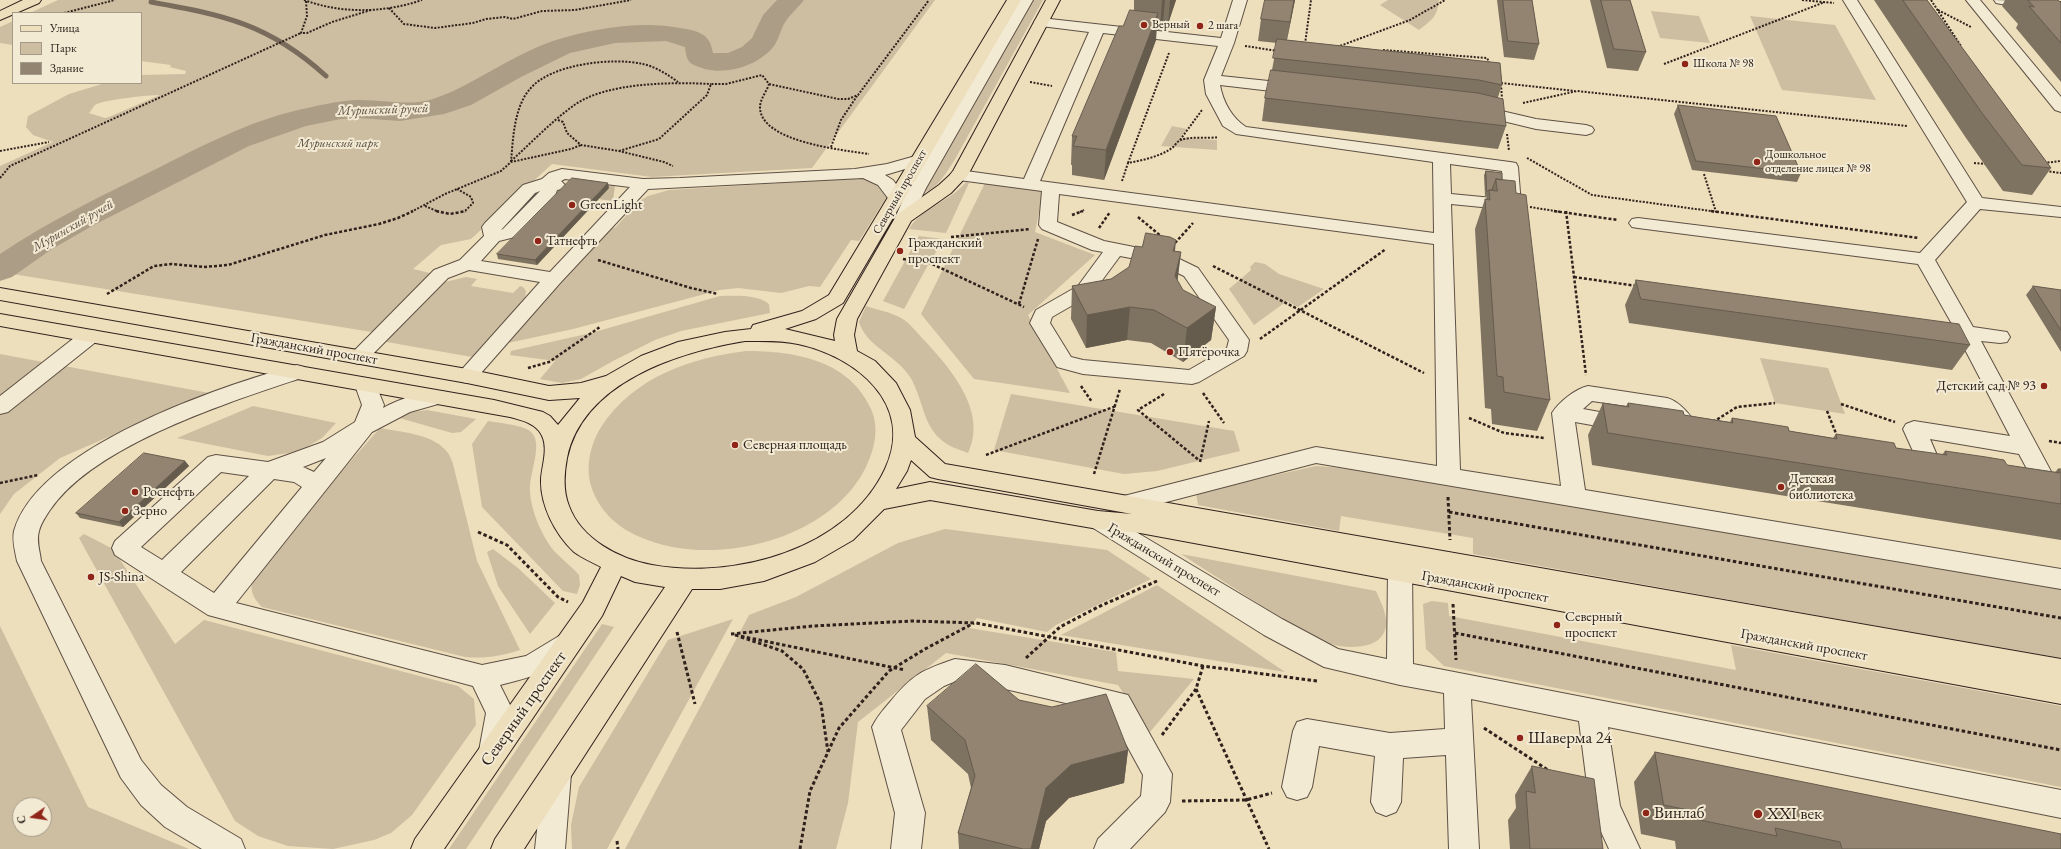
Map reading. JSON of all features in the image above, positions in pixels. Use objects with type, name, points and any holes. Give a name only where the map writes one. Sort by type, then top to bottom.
[{"type":"main road","points":[[0,16],[34,0]]},
{"type":"main road","name":"Северный проспект","points":[[745,335],[809,315],[836,299],[1014,0]]},
{"type":"main road","name":"Северный проспект","points":[[847,352],[844,336],[846,319],[904,218],[945,189],[959,175],[1053,0]]},
{"type":"main road","name":"Гражданский проспект","points":[[7,296],[467,376],[556,393],[582,390],[612,381]]},
{"type":"main road","name":"Гражданский проспект","points":[[0,320],[494,407],[532,416],[544,422],[552,432],[556,453]]},
{"type":"main road","points":[[745,335],[795,337],[847,352],[875,372],[888,387],[897,403],[903,421],[904,440],[897,468],[891,482],[878,502],[843,535],[796,561],[741,577],[684,581],[647,576],[614,565],[581,544],[560,516],[552,485],[556,453],[568,426],[587,402],[612,381],[642,363],[675,349],[709,339],[745,335]]},
{"type":"main road","name":"Гражданский проспект","points":[[904,440],[938,471],[1128,503],[2061,670]]},
{"type":"main road","name":"Гражданский проспект","points":[[878,502],[930,491],[1098,520],[1140,524],[2061,692]]},
{"type":"main road","name":"Северный проспект","points":[[426,849],[593,609],[614,565]]},
{"type":"main road","points":[[506,849],[558,774],[666,606],[684,581]]},
{"type":"street","name":"Северный проспект","points":[[904,218],[917,188],[1026,0]]},
{"type":"street","points":[[1240,0],[1213,87],[1229,123],[1242,131],[1510,167],[1512,206],[1442,198]]},
{"type":"street","points":[[1973,0],[2061,107]]},
{"type":"street","points":[[2001,0],[2061,6]]},
{"type":"street","points":[[1851,2],[1976,203]]},
{"type":"street","points":[[1041,22],[1227,43]]},
{"type":"street","points":[[1030,184],[1098,28]]},
{"type":"street","points":[[1213,87],[1315,91]]},
{"type":"street","points":[[1464,108],[1536,124],[1586,130]]},
{"type":"street","points":[[1441,158],[1448,384],[1448,484],[1574,497],[2061,579]]},
{"type":"street","points":[[614,193],[677,184],[864,173],[899,167],[919,160]]},
{"type":"street","points":[[864,173],[878,177],[888,183],[897,198]]},
{"type":"street","points":[[358,357],[441,274],[467,264],[493,237],[492,227],[529,189],[548,183],[555,177],[570,174],[638,189]]},
{"type":"street","points":[[959,175],[1051,187],[1118,198],[1207,208],[1444,240]]},
{"type":"street","points":[[548,183],[570,186]]},
{"type":"street","points":[[1051,187],[1048,225],[1088,243],[1115,249],[1167,252],[1191,272],[1239,340],[1237,351],[1192,377],[1083,367],[1064,362],[1040,323],[1043,314],[1085,290],[1115,249]]},
{"type":"street","points":[[467,376],[554,278],[638,189]]},
{"type":"street","points":[[1976,203],[2061,212]]},
{"type":"street","points":[[1925,259],[1976,203]]},
{"type":"street","points":[[1638,223],[1925,259]]},
{"type":"street","points":[[1925,259],[1967,333],[2027,447],[2056,494]]},
{"type":"street","points":[[467,264],[554,278]]},
{"type":"street","points":[[1919,326],[2000,337]]},
{"type":"street","points":[[0,407],[90,336]]},
{"type":"street","points":[[230,849],[176,818],[152,795],[131,769],[29,561],[26,533],[37,507],[52,488],[95,457],[153,425],[238,392],[297,372]]},
{"type":"street","points":[[217,608],[364,427],[373,405],[366,385]]},
{"type":"street","points":[[1563,413],[1588,393],[1667,405],[1700,436]]},
{"type":"street","points":[[164,574],[269,470],[331,448],[364,427],[402,407],[436,397]]},
{"type":"street","points":[[1563,413],[1700,436]]},
{"type":"street","points":[[1563,413],[1574,497]]},
{"type":"street","points":[[1914,429],[2027,447]]},
{"type":"street","points":[[1914,429],[1934,474]]},
{"type":"street","name":"Гражданский проспект","points":[[1128,503],[1316,456],[1448,484]]},
{"type":"street","points":[[317,486],[300,474],[216,463],[124,548],[217,608],[482,677],[532,666],[570,643]]},
{"type":"street","points":[[1912,470],[1957,478]]},
{"type":"street","points":[[2028,489],[2056,494]]},
{"type":"street","name":"Гражданский проспект","points":[[1098,520],[1273,627],[1333,659],[1457,686],[2061,804]]},
{"type":"street","points":[[1400,571],[1400,674]]},
{"type":"street","points":[[906,849],[910,813],[886,726],[915,690],[934,678],[954,670],[1006,677],[1118,703],[1158,774],[1155,802],[1109,849]]},
{"type":"street","points":[[482,677],[500,712],[492,755]]},
{"type":"street","points":[[1457,686],[1464,849]]},
{"type":"street","points":[[1592,712],[1605,808],[1625,849]]},
{"type":"street","points":[[1297,787],[1307,732],[1390,746],[1460,741]]},
{"type":"street","points":[[1386,802],[1390,746]]},
{"type":"street","points":[[550,849],[558,774]]},
{"type":"path","points":[[68,12],[115,0]]},
{"type":"path","points":[[301,33],[307,16],[305,1],[338,8],[375,9],[389,8],[422,0]]},
{"type":"path","points":[[389,8],[404,24],[435,28],[473,23],[486,19],[505,17],[513,19],[542,11],[576,10],[631,0]]},
{"type":"path","points":[[831,147],[835,131],[847,109],[929,0]]},
{"type":"path","points":[[1304,50],[1311,0]]},
{"type":"path","points":[[1345,48],[1333,48],[1410,20],[1445,0]]},
{"type":"path","points":[[1802,0],[1851,2]]},
{"type":"path","points":[[1931,0],[1963,50]]},
{"type":"path","points":[[1664,64],[1825,2]]},
{"type":"path","points":[[0,178],[10,166],[301,33],[307,34],[332,22],[375,9]]},
{"type":"path","points":[[1088,243],[1118,198],[1128,164],[1174,37]]},
{"type":"path","points":[[1227,43],[1279,51]]},
{"type":"path","points":[[1382,50],[1487,58]]},
{"type":"path","points":[[511,162],[523,99],[531,87],[545,77],[564,70],[585,65],[623,62],[637,63],[651,67],[678,82]]},
{"type":"path","points":[[105,295],[154,266],[172,264],[204,267],[228,265],[325,235],[379,224],[398,218],[457,189],[501,171],[574,105],[594,96],[635,86],[678,82],[726,84],[762,76],[766,78],[769,84],[760,106],[762,118],[772,128],[801,142],[891,158],[899,167]]},
{"type":"path","points":[[1501,83],[1930,129]]},
{"type":"path","points":[[619,151],[659,139],[708,95],[711,84]]},
{"type":"path","points":[[769,84],[838,99],[848,99],[858,95]]},
{"type":"path","points":[[1128,164],[1154,157],[1172,148],[1180,140],[1213,87]]},
{"type":"path","points":[[1518,104],[1577,91]]},
{"type":"path","points":[[557,120],[563,122],[567,133],[580,145]]},
{"type":"path","points":[[1180,140],[1187,138],[1206,139],[1242,131]]},
{"type":"path","points":[[0,151],[48,142]]},
{"type":"path","points":[[511,162],[571,149],[580,145],[619,151],[664,162],[673,166],[678,172],[677,184]]},
{"type":"path","points":[[1508,147],[1515,151]]},
{"type":"path","points":[[1521,155],[1592,195],[1920,238],[1947,234]]},
{"type":"path","points":[[1949,160],[1992,165]]},
{"type":"path","points":[[2037,164],[2061,161]]},
{"type":"path","points":[[2041,171],[2061,173]]},
{"type":"path","points":[[1704,174],[1722,234]]},
{"type":"path","points":[[424,205],[449,215],[462,212],[470,208],[473,203],[471,197],[457,189]]},
{"type":"path","points":[[1118,198],[1167,252],[1207,208]]},
{"type":"path","points":[[1512,206],[1566,211],[1638,223]]},
{"type":"path","points":[[1566,211],[1588,393]]},
{"type":"path","points":[[1237,351],[1249,348],[1406,234]]},
{"type":"path","points":[[901,258],[930,263],[1019,304],[1039,235]]},
{"type":"path","points":[[577,253],[691,288],[718,294]]},
{"type":"path","points":[[1208,264],[1448,384]]},
{"type":"path","points":[[1574,277],[1643,286]]},
{"type":"path","points":[[528,368],[549,362],[600,327]]},
{"type":"path","points":[[1192,377],[1224,423]]},
{"type":"path","points":[[1700,436],[1737,407],[1775,403]]},
{"type":"path","points":[[1842,404],[1914,429]]},
{"type":"path","points":[[986,454],[1116,406],[1094,474]]},
{"type":"path","points":[[1448,409],[1504,433],[1567,441]]},
{"type":"path","points":[[1138,410],[1200,461],[1204,468]]},
{"type":"path","points":[[1827,411],[1838,438]]},
{"type":"path","points":[[1200,461],[1209,421]]},
{"type":"path","points":[[2049,441],[2061,443]]},
{"type":"path","points":[[1448,484],[1450,546]]},
{"type":"path","points":[[1449,512],[2061,618]]},
{"type":"path","points":[[478,532],[507,545],[558,597],[570,603]]},
{"type":"path","points":[[1049,636],[1060,627],[1098,607],[1161,580]]},
{"type":"path","points":[[1453,599],[1457,686],[1554,774]]},
{"type":"path","points":[[731,634],[813,626],[912,621],[976,623],[1203,666],[1317,681]]},
{"type":"path","points":[[677,630],[695,704]]},
{"type":"path","points":[[1454,633],[2061,750]]},
{"type":"path","points":[[731,634],[856,658],[934,678]]},
{"type":"path","points":[[731,634],[782,651],[803,669],[821,704],[828,753]]},
{"type":"path","points":[[1148,755],[1196,689],[1203,666]]},
{"type":"path","points":[[1196,689],[1269,849]]},
{"type":"path","points":[[1155,802],[1246,800],[1297,787]]},
{"type":"path","points":[[617,841],[618,849]]},
{"type":"green space","name":"Муринский парк","points":[[58,0],[935,0],[812,168],[652,177],[552,164],[471,239],[441,245],[413,269],[434,274],[372,332],[0,272],[0,166],[53,142],[33,135],[26,127],[28,116],[69,94],[102,84],[142,84],[142,75],[185,74],[186,71],[170,67],[171,65],[142,61],[142,12],[32,12]],"holes":[[[160,95],[105,118],[89,113],[95,105],[106,101]]]},
{"type":"green space","points":[[1030,0],[1043,0],[954,161],[937,184],[933,188],[924,192]]},
{"type":"green space","points":[[1388,0],[1439,0],[1437,10],[1433,18],[1419,30],[1380,5]]},
{"type":"green space","points":[[1651,11],[1699,16],[1710,43],[1660,38]]},
{"type":"green space","points":[[1750,16],[1835,25],[1876,100],[1782,90]]},
{"type":"green space","points":[[12,21],[12,45],[0,43],[0,27]]},
{"type":"green space","points":[[1172,126],[1187,129],[1180,138],[1217,140],[1217,150],[1161,146]]},
{"type":"green space","points":[[861,178],[876,182],[886,192],[886,198],[859,241],[851,240],[820,287],[809,286],[781,293],[738,288],[720,290],[573,329],[508,343],[609,230],[616,227],[638,202],[648,196],[669,190]]},
{"type":"green space","points":[[986,181],[1043,191],[1035,232],[1095,255],[1028,315],[1070,393],[974,379],[921,314]]},
{"type":"green space","points":[[966,182],[969,183],[946,233],[909,229],[921,215],[952,195]]},
{"type":"green space","points":[[919,236],[943,239],[931,261],[907,257]]},
{"type":"green space","points":[[905,261],[928,265],[904,309],[883,301]]},
{"type":"green space","points":[[1255,262],[1265,264],[1279,274],[1324,289],[1298,307],[1287,301],[1254,325],[1229,289],[1251,270],[1250,267]]},
{"type":"green space","points":[[466,277],[477,279],[471,286],[513,293],[520,286],[526,291],[525,298],[472,357],[381,341],[437,286],[445,282]]},
{"type":"green space","points":[[720,296],[746,296],[764,301],[769,304],[770,313],[681,331],[655,340],[581,379],[562,383],[540,379],[555,361],[510,355],[511,351],[591,333]]},
{"type":"green space","points":[[866,306],[901,318],[913,328],[946,365],[964,392],[970,407],[973,422],[973,438],[968,453],[956,449],[938,437],[925,416],[914,384],[910,377],[897,362],[868,338],[859,322]]},
{"type":"green space","points":[[746,351],[783,353],[801,356],[819,362],[835,369],[849,379],[861,392],[874,417],[875,440],[865,469],[848,494],[824,514],[796,531],[765,542],[733,549],[700,550],[669,546],[640,537],[623,528],[609,516],[597,501],[590,482],[590,454],[594,440],[601,427],[614,410],[630,395],[665,373],[704,359]]},
{"type":"green space","points":[[0,354],[209,393],[60,458],[14,494],[0,514]]},
{"type":"green space","points":[[1760,358],[1828,368],[1845,414],[1775,403]]},
{"type":"green space","points":[[1011,394],[1234,431],[1240,451],[1157,471],[1124,474],[994,450]]},
{"type":"green space","points":[[253,406],[336,423],[322,438],[305,448],[289,453],[268,456],[177,438]]},
{"type":"green space","points":[[427,410],[476,419],[461,432],[452,433],[396,417],[411,412]]},
{"type":"green space","points":[[488,421],[524,428],[529,430],[535,438],[536,452],[530,483],[532,506],[538,524],[547,541],[557,554],[579,575],[580,585],[577,594],[563,591],[482,507],[472,444]]},
{"type":"green space","points":[[380,428],[426,438],[435,442],[448,453],[453,464],[477,561],[520,650],[506,654],[479,658],[465,657],[262,607],[257,601],[252,591],[252,581],[260,563]]},
{"type":"green space","points":[[1316,466],[1343,468],[2061,589],[2061,659],[1473,554],[1473,538],[1341,516],[1339,531],[1198,505],[1196,493]]},
{"type":"green space","points":[[945,529],[1107,550],[1151,579],[1056,625],[1047,632],[977,618],[969,628],[1116,652],[1118,671],[1194,679],[1150,732],[1118,685],[946,653],[858,722],[848,803],[836,849],[625,849],[749,615],[796,597],[898,543]]},
{"type":"green space","points":[[84,534],[113,549],[175,644],[204,620],[458,686],[474,699],[476,725],[412,815],[391,833],[374,840],[333,849],[288,846],[258,836],[235,821],[79,538]]},
{"type":"green space","points":[[493,549],[518,568],[555,603],[530,634],[498,586],[487,552]]},
{"type":"green space","points":[[1181,554],[1376,591],[1386,617],[1383,635],[1373,643],[1355,647],[1337,645],[1315,639]]},
{"type":"green space","points":[[1157,585],[1285,672],[1061,635]]},
{"type":"green space","points":[[1432,601],[1448,603],[1449,616],[1736,670],[1731,645],[2061,706],[2061,787],[1444,666],[1426,649],[1423,604]]},
{"type":"green space","points":[[733,619],[607,849],[572,849],[571,825],[579,787],[668,640]]},
{"type":"green space","points":[[602,624],[614,627],[466,849],[449,849]]},
{"type":"green space","points":[[0,626],[88,807],[189,849],[0,849]]},
{"type":"building","points":[[1265,0],[1294,0],[1290,22],[1261,19]]},
{"type":"building","points":[[1503,0],[1532,0],[1539,44],[1508,41]]},
{"type":"building","points":[[1601,0],[1630,0],[1646,52],[1614,49]]},
{"type":"building","points":[[1903,0],[1927,0],[2051,168],[2022,165],[1982,113]]},
{"type":"building","points":[[2028,0],[2058,0],[2061,3],[2061,43],[2029,6],[2034,7]]},
{"type":"building","points":[[1130,10],[1158,13],[1106,150],[1073,146],[1077,136],[1072,136],[1119,26],[1123,26]]},
{"type":"building","points":[[1277,39],[1500,63],[1502,85],[1479,80],[1273,58]]},
{"type":"building","points":[[1271,70],[1478,93],[1503,99],[1506,126],[1265,98]]},
{"type":"building","points":[[1678,105],[1776,116],[1801,173],[1696,161]]},
{"type":"building","points":[[1486,171],[1502,173],[1502,180],[1496,179],[1492,190],[1488,191],[1487,191]]},
{"type":"building","name":"Татнефть","points":[[572,178],[608,183],[535,260],[497,254]]},
{"type":"building","points":[[1496,179],[1515,181],[1516,193],[1526,195],[1550,400],[1504,392],[1503,377],[1497,376],[1485,199],[1490,200],[1489,190],[1497,191]]},
{"type":"building","points":[[1146,233],[1170,237],[1176,240],[1173,251],[1181,252],[1175,276],[1183,290],[1216,307],[1187,328],[1154,310],[1130,307],[1087,315],[1072,286],[1111,279],[1129,267],[1135,246],[1142,247]]},
{"type":"building","points":[[1636,280],[1959,324],[1970,345],[1641,299]]},
{"type":"building","points":[[2033,286],[2061,290],[2061,330]]},
{"type":"building","points":[[1603,403],[1629,407],[1628,403],[1683,411],[1684,415],[1733,423],[1732,418],[1788,427],[1789,431],[1837,439],[1836,434],[1894,443],[1896,448],[1947,455],[1945,451],[2004,460],[2007,465],[2060,473],[2058,469],[2061,469],[2061,504],[1608,433]]},
{"type":"building","name":"Роснефть","points":[[144,453],[185,461],[119,522],[76,513]]},
{"type":"building","points":[[976,664],[1019,700],[1052,707],[1106,694],[1128,750],[1071,765],[1046,788],[1031,849],[1023,849],[958,833],[975,776],[965,740],[927,706]]},
{"type":"building","points":[[1655,752],[2061,834],[2061,849],[1842,849],[1840,842],[1775,828],[1777,836],[1700,820],[1698,812],[1664,805]]},
{"type":"building","points":[[1532,766],[1594,779],[1603,849],[1530,849],[1526,791],[1535,793]]},
{"type":"waterway","name":"Муринский ручей","points":[[0,270],[40,242],[82,218],[238,140],[298,119],[341,110],[358,109],[400,112],[434,108],[461,99],[511,71],[561,47],[615,35],[666,33],[686,37],[698,43],[700,58],[716,63],[733,61],[752,53],[764,41],[772,21],[791,0]]},
{"type":"waterway","points":[[151,2],[223,17],[244,24],[285,44],[305,58],[326,76]]},
{"type":"tunnel","points":[[577,188],[614,193]]},
{"type":"place","name":"Верный","points":[[1144,25]]},
{"type":"place","name":"2 шага","points":[[1200,26]]},
{"type":"place","name":"Школа № 98","points":[[1685,64]]},
{"type":"place","name":"Дошкольное отделение лицея № 98","points":[[1757,162]]},
{"type":"place","name":"GreenLight","points":[[572,205]]},
{"type":"place","name":"Татнефть","points":[[538,241]]},
{"type":"place","name":"Гражданский проспект","points":[[900,251]]},
{"type":"place","name":"Пятёрочка","points":[[1170,352]]},
{"type":"place","name":"Детский сад № 93","points":[[2044,386]]},
{"type":"place","name":"Северная площадь","points":[[735,445]]},
{"type":"place","name":"Детская библиотека","points":[[1781,487]]},
{"type":"place","name":"Роснефть","points":[[135,492]]},
{"type":"place","name":"Зерно","points":[[125,511]]},
{"type":"place","name":"JS-Shina","points":[[91,577]]},
{"type":"place","name":"Северный проспект","points":[[1557,625]]},
{"type":"place","name":"Шаверма 24","points":[[1520,738]]},
{"type":"place","name":"Винлаб","points":[[1646,813]]},
{"type":"place","name":"XXI век","points":[[1758,814]]}]
